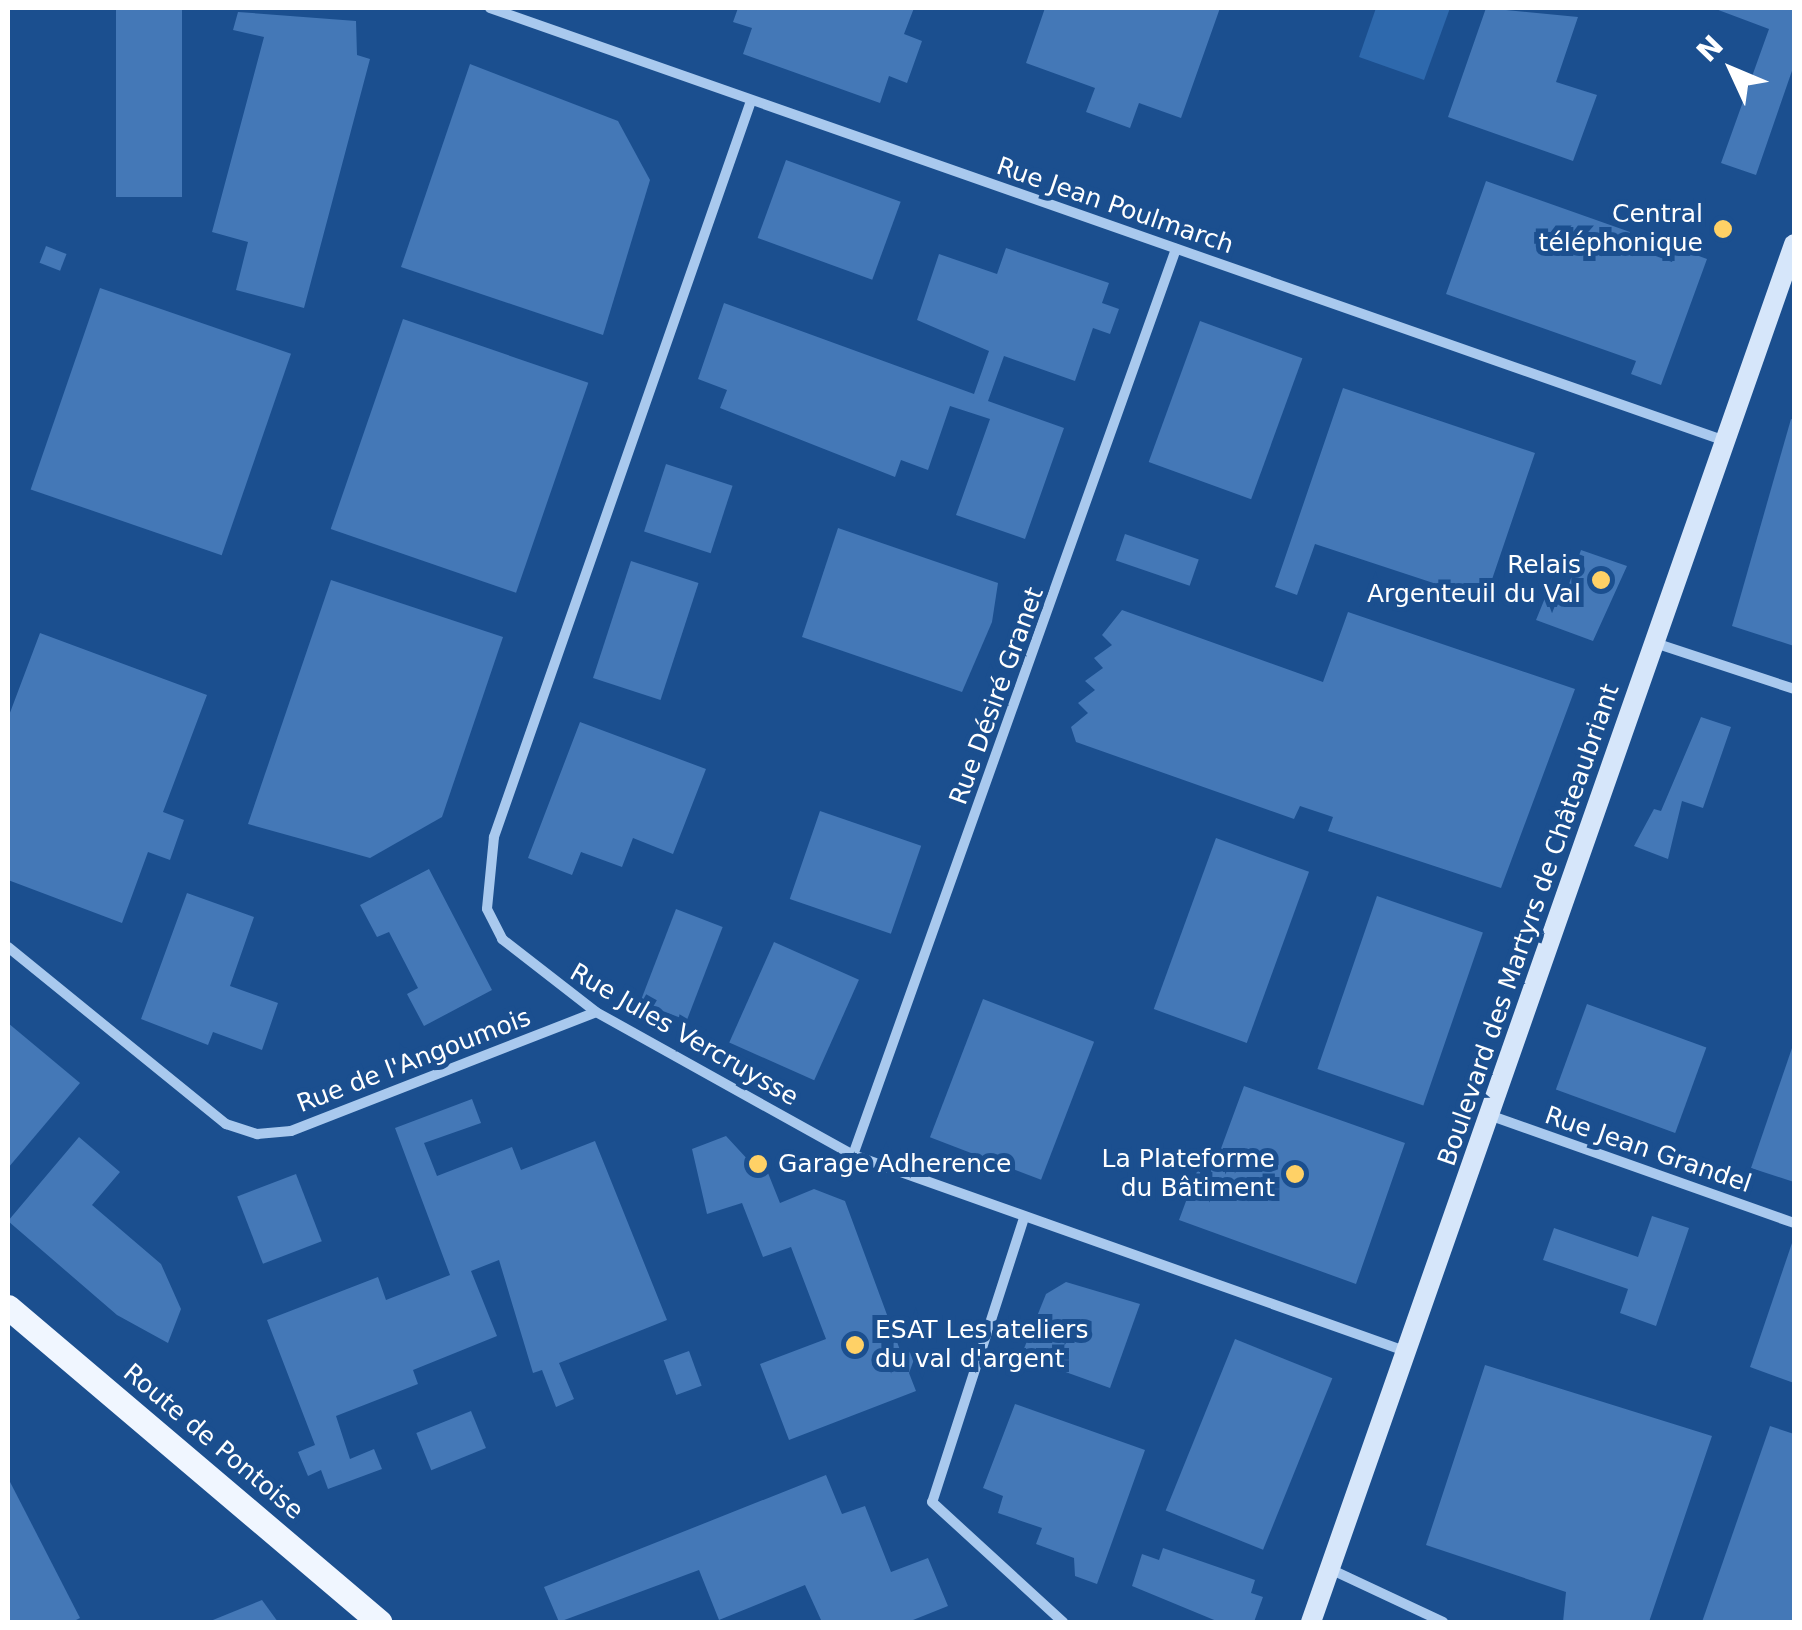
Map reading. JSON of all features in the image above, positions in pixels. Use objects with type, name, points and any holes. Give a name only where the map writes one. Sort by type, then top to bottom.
[{"type":"main road","name":"Boulevard des Martyrs de Châteaubriant","points":[[1311,1622],[1794,244]]},
{"type":"main road","name":"Route de Pontoise","points":[[8,1307],[380,1622]]},
{"type":"street","name":"Rue Jean Poulmarch","points":[[490,8],[1726,442]]},
{"type":"street","name":"Rue Jules Vercruysse","points":[[751,101],[486,872],[488,909],[502,938],[596,1012],[853,1155],[1023,1221],[1405,1351]]},
{"type":"street","name":"Rue Désiré Granet","points":[[853,1155],[1176,249]]},
{"type":"street","points":[[1654,643],[1794,689]]},
{"type":"street","name":"Rue de l'Angoumois","points":[[8,947],[226,1124],[257,1134],[290,1131],[596,1012]]},
{"type":"street","name":"Rue Jean Grandel","points":[[1489,1116],[1794,1222]]},
{"type":"street","points":[[1023,1221],[932,1502],[1063,1622]]},
{"type":"street","points":[[1330,1569],[1443,1622]]},
{"type":"shaded area","points":[[1376,8],[1450,8],[1424,80],[1359,57]]},
{"type":"building","points":[[116,8],[182,8],[182,197],[116,197]]},
{"type":"building","points":[[738,8],[914,8],[904,34],[922,41],[907,83],[889,76],[880,103],[743,54],[752,28],[733,22]]},
{"type":"building","points":[[1045,8],[1220,8],[1181,118],[1139,103],[1130,128],[1086,112],[1095,88],[1026,63]]},
{"type":"building","points":[[1486,8],[1578,17],[1556,82],[1597,95],[1573,161],[1448,117]]},
{"type":"building","points":[[1713,8],[1794,8],[1794,65],[1756,175],[1721,163],[1769,29]]},
{"type":"building","points":[[238,12],[356,21],[357,55],[370,59],[304,308],[236,290],[248,242],[212,232],[264,37],[233,30]]},
{"type":"building","points":[[470,64],[618,121],[650,180],[603,335],[401,267]]},
{"type":"building","points":[[786,160],[901,202],[872,280],[758,238]]},
{"type":"building","points":[[1486,181],[1630,232],[1626,245],[1672,262],[1677,248],[1707,259],[1661,385],[1631,374],[1636,361],[1446,294]]},
{"type":"building","points":[[46,246],[67,254],[60,271],[40,263]]},
{"type":"building","points":[[1006,248],[1109,283],[1102,303],[1119,309],[1110,334],[1093,328],[1075,381],[1004,356],[988,401],[1064,428],[1025,539],[956,515],[990,419],[950,406],[928,470],[901,460],[895,477],[720,408],[727,390],[698,379],[724,303],[974,394],[989,351],[917,320],[939,254],[997,274]]},
{"type":"building","points":[[100,288],[291,354],[222,555],[31,489]]},
{"type":"building","points":[[403,319],[588,383],[516,593],[331,529]]},
{"type":"building","points":[[1200,321],[1302,358],[1251,499],[1149,462]]},
{"type":"building","points":[[1343,388],[1535,453],[1485,600],[1315,544],[1297,595],[1275,587]]},
{"type":"building","points":[[1791,419],[1794,420],[1794,646],[1732,626]]},
{"type":"building","points":[[666,464],[733,486],[711,553],[644,532]]},
{"type":"building","points":[[838,528],[998,583],[992,622],[962,692],[802,637]]},
{"type":"building","points":[[1125,534],[1199,559],[1190,586],[1116,560]]},
{"type":"building","points":[[1581,550],[1627,566],[1593,641],[1536,620],[1545,598],[1562,604]]},
{"type":"building","points":[[631,561],[699,583],[661,700],[593,678]]},
{"type":"building","points":[[331,580],[503,637],[442,817],[370,858],[248,824]]},
{"type":"building","points":[[1122,610],[1323,682],[1348,612],[1575,689],[1501,888],[1328,831],[1333,817],[1300,806],[1294,819],[1076,742],[1071,727],[1088,713],[1078,703],[1095,690],[1085,681],[1103,668],[1094,658],[1112,645],[1102,635]]},
{"type":"building","points":[[40,633],[207,695],[163,812],[184,820],[170,860],[148,852],[122,923],[8,880],[8,718]]},
{"type":"building","points":[[1701,717],[1731,727],[1703,808],[1682,801],[1668,859],[1634,846],[1654,809],[1661,811]]},
{"type":"building","points":[[580,722],[706,769],[673,854],[633,838],[622,867],[581,852],[572,875],[528,858]]},
{"type":"building","points":[[820,811],[921,846],[891,934],[790,899]]},
{"type":"building","points":[[1216,838],[1309,872],[1247,1043],[1154,1009]]},
{"type":"building","points":[[429,869],[492,990],[424,1026],[407,994],[418,988],[389,932],[377,937],[360,905]]},
{"type":"building","points":[[187,893],[254,917],[230,986],[278,1003],[262,1050],[213,1032],[208,1045],[141,1019]]},
{"type":"building","points":[[1377,896],[1483,932],[1423,1105],[1317,1069]]},
{"type":"building","points":[[676,909],[723,927],[687,1020],[640,1002]]},
{"type":"building","points":[[774,942],[859,980],[814,1080],[729,1042]]},
{"type":"building","points":[[983,999],[1094,1042],[1041,1180],[930,1137]]},
{"type":"building","points":[[1587,1004],[1706,1047],[1675,1133],[1556,1090]]},
{"type":"building","points":[[8,1023],[80,1083],[8,1168]]},
{"type":"building","points":[[1794,1048],[1794,1182],[1751,1168]]},
{"type":"building","name":"La Plateforme du Bâtiment","points":[[1244,1086],[1405,1143],[1356,1284],[1179,1220],[1205,1150],[1219,1154]]},
{"type":"building","points":[[472,1099],[481,1123],[424,1143],[437,1176],[512,1147],[521,1170],[595,1141],[667,1320],[559,1363],[574,1399],[556,1407],[542,1370],[533,1373],[499,1260],[471,1271],[497,1336],[413,1370],[418,1384],[336,1416],[350,1459],[374,1449],[382,1469],[328,1489],[321,1470],[308,1476],[298,1452],[315,1445],[267,1320],[378,1277],[386,1300],[450,1275],[395,1128]]},
{"type":"building","points":[[726,1136],[750,1162],[762,1158],[780,1203],[814,1189],[845,1201],[900,1350],[916,1354],[909,1373],[916,1391],[789,1440],[760,1364],[826,1339],[791,1247],[763,1257],[742,1203],[707,1214],[692,1149]]},
{"type":"building","points":[[79,1137],[120,1172],[92,1205],[161,1264],[181,1309],[168,1343],[117,1315],[8,1221]]},
{"type":"building","points":[[296,1174],[322,1241],[263,1264],[237,1197]]},
{"type":"building","points":[[1652,1216],[1689,1228],[1656,1326],[1620,1313],[1628,1289],[1543,1260],[1554,1228],[1638,1257]]},
{"type":"building","points":[[1794,1244],[1794,1383],[1750,1367]]},
{"type":"building","points":[[1066,1282],[1140,1304],[1110,1388],[1021,1356],[1046,1294]]},
{"type":"building","points":[[1235,1339],[1332,1378],[1263,1550],[1166,1511]]},
{"type":"building","points":[[689,1351],[702,1386],[676,1395],[664,1360]]},
{"type":"building","points":[[1485,1365],[1712,1436],[1649,1622],[1563,1622],[1566,1592],[1426,1545]]},
{"type":"building","points":[[1015,1404],[1145,1450],[1097,1584],[1075,1576],[1074,1558],[1036,1544],[1042,1528],[998,1513],[1003,1496],[983,1488]]},
{"type":"building","points":[[471,1411],[486,1448],[431,1470],[416,1433]]},
{"type":"building","points":[[1770,1426],[1794,1434],[1794,1622],[1702,1622]]},
{"type":"building","points":[[826,1475],[842,1514],[865,1506],[891,1572],[928,1558],[948,1606],[908,1622],[821,1620],[805,1585],[719,1620],[699,1570],[559,1622],[544,1587]]},
{"type":"building","points":[[8,1478],[80,1618],[72,1622],[8,1622]]},
{"type":"building","points":[[1163,1548],[1255,1580],[1251,1593],[1263,1597],[1254,1622],[1219,1622],[1132,1586],[1142,1554],[1159,1560]]},
{"type":"building","points":[[262,1600],[278,1622],[208,1622]]},
{"type":"place","name":"Central téléphonique","points":[[1723,229]]},
{"type":"place","name":"Relais Argenteuil du Val","points":[[1601,580]]},
{"type":"place","name":"Garage Adherence","points":[[758,1164]]},
{"type":"place","name":"La Plateforme du Bâtiment","points":[[1295,1174]]},
{"type":"place","name":"ESAT Les ateliers du val d'argent","points":[[855,1345]]}]
